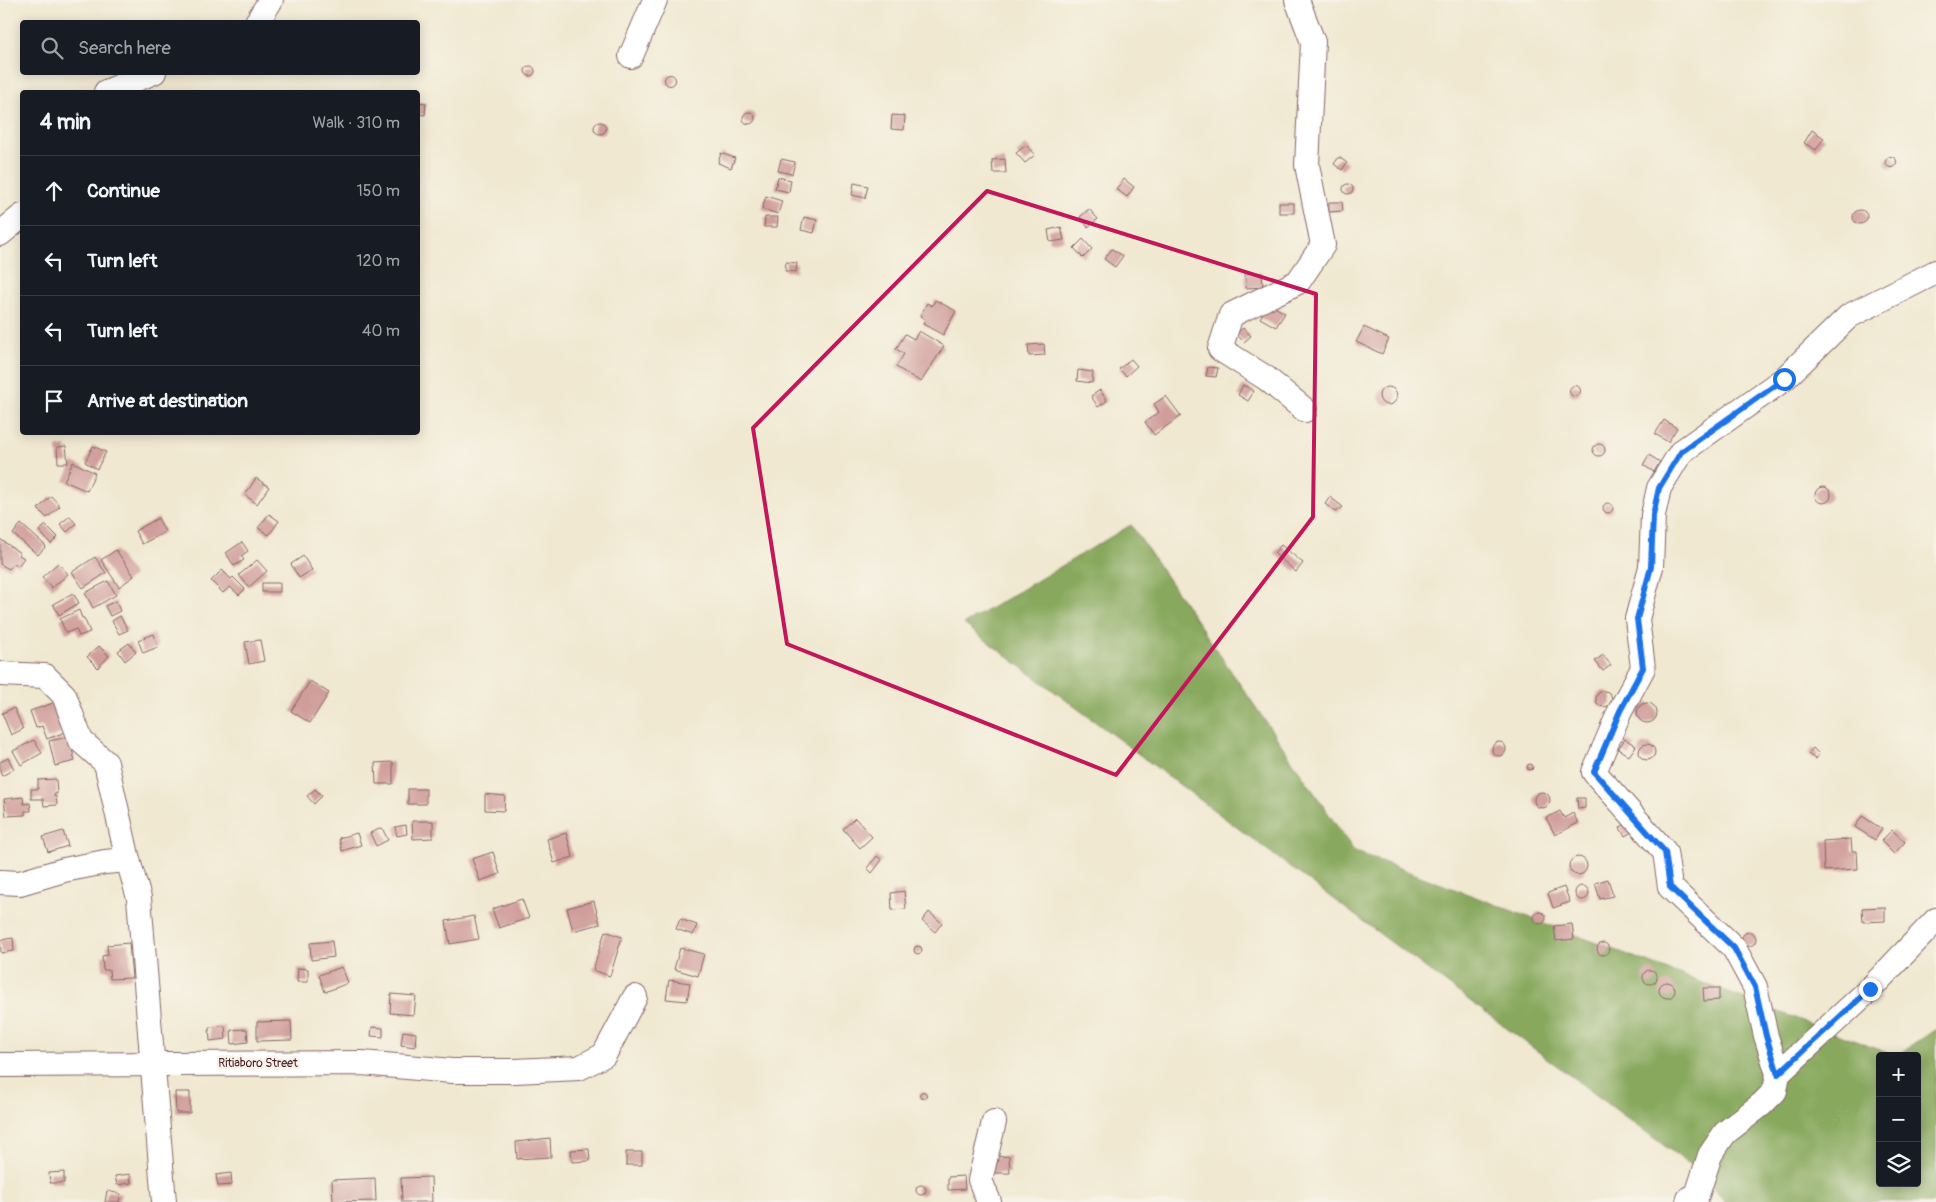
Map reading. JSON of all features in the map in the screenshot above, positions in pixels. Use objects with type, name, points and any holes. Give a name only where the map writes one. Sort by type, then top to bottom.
[{"type":"street","points":[[258,20],[270,0]]},
{"type":"street","points":[[631,56],[655,0]]},
{"type":"street","points":[[1297,0],[1314,42],[1307,165],[1323,244],[1298,282],[1231,315],[1220,349],[1266,378],[1304,410]]},
{"type":"street","points":[[111,90],[147,75]]},
{"type":"street","points":[[0,234],[20,218]]},
{"type":"street","points":[[1688,1202],[1689,1199],[1697,1194],[1710,1155],[1720,1140],[1775,1091],[1778,1074],[1766,1036],[1755,987],[1734,948],[1670,887],[1665,852],[1594,772],[1620,711],[1643,668],[1637,619],[1651,567],[1653,515],[1659,488],[1681,452],[1784,379],[1849,316],[1936,272]]},
{"type":"street","points":[[0,674],[45,676],[64,695],[82,741],[106,762],[128,860],[139,898],[164,1202]]},
{"type":"street","points":[[10,882],[80,866],[128,860]]},
{"type":"street","points":[[1778,1074],[1870,989],[1936,920]]},
{"type":"street","name":"Ritiaboro Street","points":[[0,1065],[362,1063],[452,1071],[579,1068],[604,1055],[635,997]]},
{"type":"street","points":[[989,1202],[980,1180],[994,1122]]},
{"type":"highlighted area","points":[[987,191],[1316,294],[1313,517],[1116,775],[787,644],[753,428]]},
{"type":"green space","points":[[1131,525],[1354,851],[1884,1052],[1876,1052],[1876,1187],[1921,1187],[1921,1052],[1903,1052],[1936,1029],[1936,1202],[1726,1202],[1693,1167],[964,624]]},
{"type":"building","points":[[528,66],[532,66],[535,71],[534,75],[528,76],[525,73],[525,69]]},
{"type":"building","points":[[670,74],[676,80],[670,86],[664,80]]},
{"type":"building","points":[[420,102],[426,103],[425,115],[420,114]]},
{"type":"building","points":[[751,112],[754,113],[754,123],[747,124],[744,123],[743,116],[744,113]]},
{"type":"building","points":[[892,115],[905,116],[904,130],[891,129]]},
{"type":"building","points":[[598,122],[602,122],[606,128],[602,134],[598,134],[594,130],[594,126]]},
{"type":"building","points":[[1812,130],[1824,138],[1816,150],[1804,143]]},
{"type":"building","points":[[1026,145],[1035,155],[1025,163],[1016,153]]},
{"type":"building","points":[[721,153],[735,158],[731,168],[718,163]]},
{"type":"building","points":[[1339,157],[1347,163],[1342,170],[1334,164]]},
{"type":"building","points":[[1889,157],[1893,157],[1896,162],[1895,166],[1889,167],[1886,164],[1886,160]]},
{"type":"building","points":[[781,159],[795,162],[792,174],[778,171]]},
{"type":"building","points":[[1005,159],[1006,173],[993,173],[992,160]]},
{"type":"building","points":[[778,177],[791,180],[789,192],[775,189]]},
{"type":"building","points":[[1124,179],[1134,187],[1127,197],[1116,189]]},
{"type":"building","points":[[854,183],[868,186],[865,198],[852,195]]},
{"type":"building","points":[[1346,184],[1350,184],[1353,189],[1352,193],[1346,194],[1343,191],[1343,187]]},
{"type":"building","points":[[766,196],[782,201],[778,214],[762,209]]},
{"type":"building","points":[[1329,202],[1342,202],[1343,211],[1329,212]]},
{"type":"building","points":[[1279,203],[1294,203],[1294,213],[1279,213]]},
{"type":"building","points":[[1089,209],[1098,219],[1088,227],[1080,217]]},
{"type":"building","points":[[1857,210],[1863,210],[1867,217],[1863,224],[1857,224],[1853,220],[1853,214]]},
{"type":"building","points":[[765,217],[778,217],[777,227],[764,227]]},
{"type":"building","points":[[804,217],[817,220],[814,233],[801,230]]},
{"type":"building","points":[[1061,227],[1064,240],[1050,242],[1048,230]]},
{"type":"building","points":[[1083,239],[1092,249],[1083,258],[1074,248]]},
{"type":"building","points":[[1112,249],[1123,256],[1115,267],[1104,259]]},
{"type":"building","points":[[786,262],[797,263],[796,272],[785,271]]},
{"type":"building","points":[[1262,273],[1263,287],[1246,288],[1245,274]]},
{"type":"building","points":[[935,300],[956,311],[943,335],[923,324],[925,319],[920,316],[927,303],[932,306]]},
{"type":"building","points":[[1269,304],[1285,313],[1276,327],[1260,318]]},
{"type":"building","points":[[1364,327],[1389,339],[1382,354],[1356,342]]},
{"type":"building","points":[[1243,328],[1251,336],[1244,342],[1236,334]]},
{"type":"building","points":[[919,331],[944,346],[921,382],[896,367],[904,354],[896,349],[905,334],[914,339]]},
{"type":"building","points":[[1044,344],[1045,355],[1029,356],[1028,345]]},
{"type":"building","points":[[1131,359],[1137,366],[1126,376],[1119,369]]},
{"type":"building","points":[[1208,367],[1218,368],[1216,377],[1206,376]]},
{"type":"building","points":[[1078,370],[1093,372],[1092,383],[1077,381]]},
{"type":"building","points":[[1243,385],[1254,391],[1248,401],[1238,395]]},
{"type":"building","points":[[1573,386],[1577,386],[1580,391],[1579,395],[1573,396],[1570,393],[1570,389]]},
{"type":"building","points":[[1388,387],[1394,390],[1397,396],[1394,402],[1388,405],[1382,402],[1379,396],[1382,390]]},
{"type":"building","points":[[1100,390],[1107,401],[1098,407],[1091,396]]},
{"type":"building","points":[[1166,396],[1181,416],[1154,435],[1145,422],[1159,412],[1154,404]]},
{"type":"building","points":[[1664,420],[1677,428],[1668,442],[1655,434]]},
{"type":"building","points":[[1597,444],[1601,444],[1605,450],[1601,456],[1597,456],[1593,452],[1593,448]]},
{"type":"building","points":[[66,446],[68,463],[58,463],[57,447]]},
{"type":"building","points":[[93,446],[106,452],[97,469],[85,462]]},
{"type":"building","points":[[1649,455],[1660,462],[1654,472],[1643,465]]},
{"type":"building","points":[[73,462],[95,473],[87,491],[64,481]]},
{"type":"building","points":[[256,478],[269,487],[257,504],[245,495]]},
{"type":"building","points":[[1823,487],[1831,495],[1823,503],[1815,495]]},
{"type":"building","points":[[51,496],[60,506],[47,518],[38,509]]},
{"type":"building","points":[[1330,497],[1343,507],[1336,512],[1325,504]]},
{"type":"building","points":[[1606,503],[1610,503],[1613,508],[1612,512],[1606,513],[1603,510],[1603,506]]},
{"type":"building","points":[[269,514],[279,521],[269,535],[258,528]]},
{"type":"building","points":[[70,516],[76,524],[67,532],[60,524]]},
{"type":"building","points":[[158,518],[165,532],[142,544],[135,531]]},
{"type":"building","points":[[21,524],[46,546],[38,555],[13,534]]},
{"type":"building","points":[[46,525],[58,537],[51,544],[39,531]]},
{"type":"building","points":[[0,539],[24,558],[18,566],[14,563],[9,569],[0,564]]},
{"type":"building","points":[[242,542],[248,551],[241,556],[244,560],[234,566],[226,553]]},
{"type":"building","points":[[1281,545],[1303,563],[1296,572],[1274,553]]},
{"type":"building","points":[[116,550],[134,576],[119,587],[101,560]]},
{"type":"building","points":[[303,556],[312,570],[299,578],[291,564]]},
{"type":"building","points":[[95,557],[106,573],[83,588],[72,572]]},
{"type":"building","points":[[257,560],[267,571],[249,587],[239,575]]},
{"type":"building","points":[[58,563],[68,574],[52,588],[42,577]]},
{"type":"building","points":[[222,570],[231,579],[233,577],[245,589],[239,595],[230,587],[223,593],[211,581]]},
{"type":"building","points":[[108,581],[116,595],[93,608],[85,593]]},
{"type":"building","points":[[262,583],[280,583],[280,592],[262,592]]},
{"type":"building","points":[[73,593],[79,603],[59,615],[53,604]]},
{"type":"building","points":[[116,601],[120,611],[110,616],[105,606]]},
{"type":"building","points":[[79,610],[90,632],[79,636],[76,629],[66,633],[60,619]]},
{"type":"building","points":[[120,616],[128,630],[119,634],[112,621]]},
{"type":"building","points":[[154,634],[158,647],[143,653],[138,640]]},
{"type":"building","points":[[260,640],[264,661],[249,664],[245,642]]},
{"type":"building","points":[[129,643],[136,652],[125,661],[118,651]]},
{"type":"building","points":[[99,646],[109,656],[98,668],[87,657]]},
{"type":"building","points":[[1603,655],[1611,665],[1603,671],[1595,661]]},
{"type":"building","points":[[310,681],[329,693],[310,723],[291,711]]},
{"type":"building","points":[[1601,691],[1607,691],[1612,696],[1610,705],[1601,707],[1596,702],[1596,696]]},
{"type":"building","points":[[59,701],[68,731],[47,739],[42,726],[36,728],[30,711]]},
{"type":"building","points":[[1647,703],[1654,706],[1657,713],[1654,720],[1647,723],[1640,720],[1637,713],[1640,706]]},
{"type":"building","points":[[14,708],[23,729],[11,735],[2,713]]},
{"type":"building","points":[[69,737],[75,761],[55,766],[49,741]]},
{"type":"building","points":[[1625,739],[1636,746],[1629,756],[1618,749]]},
{"type":"building","points":[[34,740],[42,753],[21,765],[13,751]]},
{"type":"building","points":[[1499,742],[1504,744],[1506,749],[1504,754],[1499,756],[1494,754],[1492,749],[1494,744]]},
{"type":"building","points":[[1644,744],[1650,744],[1655,749],[1653,758],[1644,760],[1639,755],[1639,749]]},
{"type":"building","points":[[1813,748],[1819,754],[1815,759],[1808,754]]},
{"type":"building","points":[[8,758],[14,769],[2,776],[0,762]]},
{"type":"building","points":[[393,762],[393,784],[376,784],[375,763]]},
{"type":"building","points":[[1530,764],[1533,767],[1530,770],[1527,767]]},
{"type":"building","points":[[56,779],[57,794],[54,794],[54,797],[56,796],[57,805],[44,806],[43,799],[31,799],[31,789],[38,789],[38,780]]},
{"type":"building","points":[[315,789],[322,796],[314,804],[307,796]]},
{"type":"building","points":[[408,789],[426,789],[426,804],[408,804]]},
{"type":"building","points":[[1539,792],[1545,792],[1550,797],[1548,806],[1539,808],[1534,803],[1534,797]]},
{"type":"building","points":[[485,794],[505,796],[504,811],[485,810]]},
{"type":"building","points":[[23,797],[24,804],[30,803],[31,811],[25,811],[25,815],[6,816],[4,799]]},
{"type":"building","points":[[1577,798],[1585,798],[1585,808],[1578,809]]},
{"type":"building","points":[[1560,811],[1564,818],[1573,813],[1578,823],[1555,835],[1546,818]]},
{"type":"building","points":[[1862,816],[1882,829],[1875,840],[1855,827]]},
{"type":"building","points":[[855,818],[872,837],[860,848],[843,829]]},
{"type":"building","points":[[412,821],[433,821],[433,838],[413,839]]},
{"type":"building","points":[[1626,823],[1632,832],[1625,836],[1620,828]]},
{"type":"building","points":[[406,825],[407,834],[397,836],[395,827]]},
{"type":"building","points":[[382,828],[388,840],[376,846],[370,833]]},
{"type":"building","points":[[1892,830],[1905,842],[1894,854],[1881,841]]},
{"type":"building","points":[[63,831],[68,846],[48,852],[43,837]]},
{"type":"building","points":[[357,833],[361,845],[342,851],[339,838]]},
{"type":"building","points":[[566,833],[573,857],[554,863],[547,839]]},
{"type":"building","points":[[1851,839],[1852,851],[1857,851],[1858,869],[1824,871],[1823,841]]},
{"type":"building","points":[[493,852],[500,874],[480,881],[472,859]]},
{"type":"building","points":[[877,856],[882,860],[872,873],[867,868]]},
{"type":"building","points":[[1574,857],[1582,857],[1587,862],[1585,873],[1574,875],[1569,870],[1569,862]]},
{"type":"building","points":[[1608,879],[1613,896],[1600,899],[1595,883]]},
{"type":"building","points":[[1582,886],[1587,888],[1589,893],[1587,898],[1582,900],[1577,898],[1575,893],[1577,888]]},
{"type":"building","points":[[1564,887],[1570,902],[1553,908],[1548,893]]},
{"type":"building","points":[[904,891],[906,909],[892,910],[891,893]]},
{"type":"building","points":[[522,899],[529,918],[499,928],[492,909]]},
{"type":"building","points":[[594,901],[600,924],[573,931],[567,908]]},
{"type":"building","points":[[1885,907],[1885,921],[1863,922],[1862,908]]},
{"type":"building","points":[[929,912],[942,923],[935,932],[922,921]]},
{"type":"building","points":[[1538,912],[1542,912],[1546,918],[1542,924],[1538,924],[1534,920],[1534,916]]},
{"type":"building","points":[[474,916],[479,939],[450,944],[446,921]]},
{"type":"building","points":[[680,919],[697,925],[693,935],[676,929]]},
{"type":"building","points":[[1572,924],[1574,939],[1556,941],[1554,926]]},
{"type":"building","points":[[605,931],[622,937],[610,976],[593,970]]},
{"type":"building","points":[[1746,932],[1752,932],[1756,939],[1752,946],[1746,946],[1742,942],[1742,936]]},
{"type":"building","points":[[13,938],[14,951],[1,953],[0,940]]},
{"type":"building","points":[[332,941],[334,957],[311,960],[310,943]]},
{"type":"building","points":[[129,943],[132,978],[110,979],[109,970],[103,970],[102,956],[108,955],[107,945]]},
{"type":"building","points":[[1605,943],[1608,944],[1608,954],[1601,955],[1598,954],[1597,947],[1598,944]]},
{"type":"building","points":[[918,946],[922,950],[918,954],[914,950]]},
{"type":"building","points":[[680,948],[704,954],[698,976],[674,969]]},
{"type":"building","points":[[342,967],[348,983],[325,992],[319,975]]},
{"type":"building","points":[[298,968],[308,969],[308,982],[297,982]]},
{"type":"building","points":[[1647,970],[1653,970],[1657,977],[1653,984],[1647,984],[1643,980],[1643,974]]},
{"type":"building","points":[[669,980],[690,983],[687,1001],[666,999]]},
{"type":"building","points":[[1667,982],[1673,984],[1675,990],[1673,996],[1667,998],[1661,996],[1659,990],[1661,984]]},
{"type":"building","points":[[1703,988],[1719,988],[1719,1000],[1704,1001]]},
{"type":"building","points":[[391,994],[416,996],[414,1015],[390,1013]]},
{"type":"building","points":[[291,1021],[292,1040],[257,1041],[257,1022]]},
{"type":"building","points":[[225,1026],[226,1039],[210,1041],[209,1027]]},
{"type":"building","points":[[372,1027],[383,1028],[383,1037],[371,1036]]},
{"type":"building","points":[[247,1029],[248,1042],[232,1044],[231,1030]]},
{"type":"building","points":[[403,1031],[416,1033],[415,1047],[401,1045]]},
{"type":"building","points":[[175,1092],[190,1092],[190,1113],[176,1113]]},
{"type":"building","points":[[923,1092],[926,1095],[923,1098],[920,1095]]},
{"type":"building","points":[[550,1138],[551,1157],[517,1159],[516,1142]]},
{"type":"building","points":[[589,1149],[590,1161],[572,1162],[571,1150]]},
{"type":"building","points":[[626,1152],[642,1152],[642,1165],[626,1165]]},
{"type":"building","points":[[1009,1156],[1010,1173],[992,1173],[991,1157]]},
{"type":"building","points":[[64,1172],[64,1183],[50,1183],[49,1173]]},
{"type":"building","points":[[231,1173],[232,1185],[218,1186],[216,1175]]},
{"type":"building","points":[[130,1174],[131,1183],[117,1185],[115,1176]]},
{"type":"building","points":[[964,1176],[965,1189],[948,1190],[948,1177]]},
{"type":"building","points":[[431,1177],[432,1202],[402,1202],[401,1178]]},
{"type":"building","points":[[375,1178],[376,1201],[333,1202],[332,1180]]},
{"type":"building","points":[[919,1185],[923,1185],[926,1190],[925,1194],[919,1195],[916,1192],[916,1188]]},
{"type":"building","points":[[107,1191],[121,1194],[119,1202],[105,1202]]},
{"type":"route","points":[[1784,379],[1681,452],[1659,488],[1653,515],[1651,567],[1637,619],[1643,668],[1620,711],[1594,772],[1665,852],[1670,887],[1734,948],[1755,987],[1766,1036],[1778,1074],[1870,989]]}]
